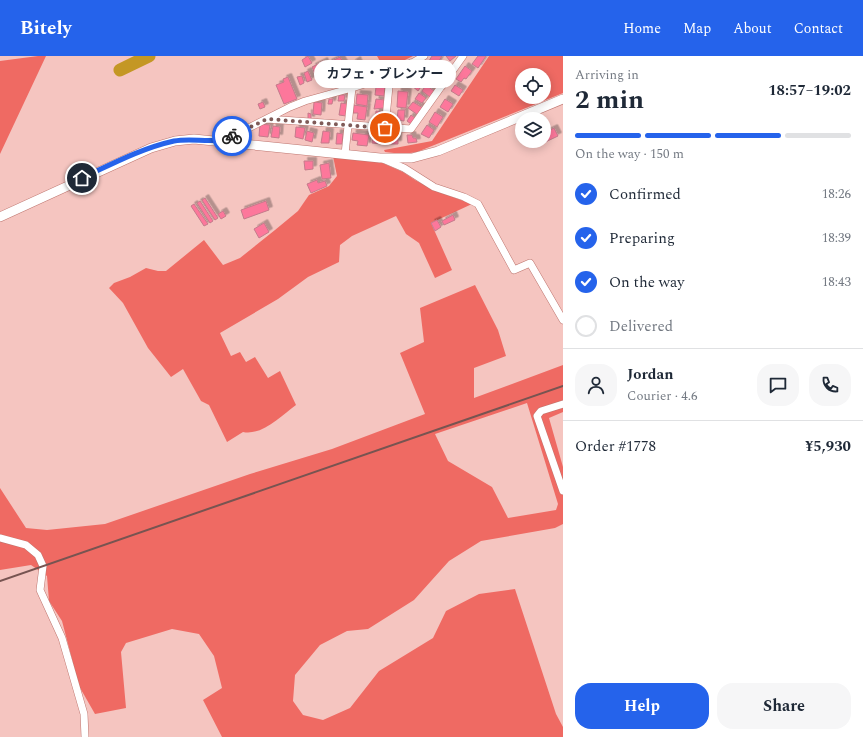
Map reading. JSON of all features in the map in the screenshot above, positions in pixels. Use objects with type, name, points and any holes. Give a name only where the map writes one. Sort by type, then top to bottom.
[{"type":"street","points":[[223,141],[305,100],[352,88],[390,76],[424,56]]},
{"type":"street","points":[[267,119],[411,129],[463,56]]},
{"type":"street","points":[[411,63],[442,86]]},
{"type":"street","points":[[385,128],[390,76]]},
{"type":"street","points":[[345,154],[352,88]]},
{"type":"street","points":[[0,217],[151,148],[175,141],[194,138],[380,158],[412,158],[438,151],[563,99]]},
{"type":"street","points":[[380,158],[404,168],[434,187],[464,197],[478,204],[514,270],[530,263],[563,320]]},
{"type":"street","points":[[563,404],[541,411],[537,416],[563,490]]},
{"type":"street","points":[[0,538],[26,545],[38,555],[43,566],[40,590],[62,638],[84,714],[85,737]]},
{"type":"shaded area","points":[[46,56],[0,154],[0,61]]},
{"type":"shaded area","points":[[377,56],[413,56],[385,70]]},
{"type":"shaded area","points":[[489,56],[563,56],[563,93],[551,98],[551,68],[515,68],[515,104],[536,104],[417,152],[403,154],[385,152],[384,150],[432,141]]},
{"type":"shaded area","points":[[333,156],[378,161],[403,172],[436,191],[472,204],[431,223],[452,270],[435,278],[419,243],[406,234],[396,216],[352,236],[340,245],[339,262],[308,277],[278,299],[220,333],[231,356],[240,352],[246,362],[255,357],[268,378],[280,371],[296,405],[264,428],[257,431],[243,432],[227,442],[209,405],[201,401],[183,369],[171,377],[148,348],[123,303],[109,288],[114,283],[130,277],[146,268],[166,271],[204,240],[223,265],[240,258],[298,211],[309,195],[329,186],[337,176]]},
{"type":"shaded area","points":[[475,285],[498,330],[506,356],[474,368],[474,398],[563,365],[563,412],[549,418],[563,467],[563,524],[555,528],[481,541],[449,561],[414,600],[368,629],[347,631],[320,645],[295,675],[293,701],[303,715],[323,720],[350,708],[379,671],[433,638],[446,611],[479,594],[515,589],[556,714],[563,727],[563,737],[222,737],[203,700],[222,688],[214,656],[199,634],[172,629],[126,643],[121,652],[126,708],[95,714],[79,686],[62,621],[49,601],[47,576],[31,565],[0,570],[0,488],[26,528],[47,530],[105,524],[250,474],[332,449],[425,414],[400,353],[424,342],[420,308]],"holes":[[[527,403],[558,504],[556,510],[508,518],[492,487],[448,461],[435,434]]]},
{"type":"building","points":[[308,56],[312,63],[305,67],[302,60]]},
{"type":"building","points":[[432,56],[442,56],[436,66],[429,61]]},
{"type":"building","points":[[446,56],[456,56],[450,61]]},
{"type":"building","points":[[478,56],[486,56],[478,68],[472,64]]},
{"type":"building","points":[[340,57],[344,64],[331,70],[328,63]]},
{"type":"building","points":[[357,60],[364,78],[352,83],[349,76],[352,75],[351,73],[349,74],[347,69],[353,66],[352,63]]},
{"type":"building","points":[[324,61],[330,75],[318,81],[312,67]]},
{"type":"building","points":[[465,66],[472,71],[466,79],[464,78],[461,82],[456,79]]},
{"type":"building","points":[[308,71],[312,80],[307,82],[304,73]]},
{"type":"building","points":[[399,74],[408,75],[407,87],[399,86]]},
{"type":"building","points":[[418,75],[425,81],[418,91],[411,85]]},
{"type":"building","points":[[302,76],[304,83],[300,85],[297,77]]},
{"type":"building","points":[[288,77],[297,99],[284,104],[276,85],[284,82],[283,79]]},
{"type":"building","points":[[379,85],[385,86],[384,96],[375,95],[376,87]]},
{"type":"building","points":[[426,85],[434,91],[430,97],[422,91]]},
{"type":"building","points":[[455,85],[463,90],[459,96],[451,91]]},
{"type":"building","points":[[398,91],[408,92],[406,108],[397,107]]},
{"type":"building","points":[[419,93],[426,98],[422,103],[415,99]]},
{"type":"building","points":[[357,94],[368,95],[367,106],[356,104]]},
{"type":"building","points":[[339,95],[345,95],[344,101],[338,101]]},
{"type":"building","points":[[329,99],[333,99],[332,104],[328,104]]},
{"type":"building","points":[[376,99],[385,100],[384,108],[374,109]]},
{"type":"building","points":[[445,99],[453,104],[448,112],[440,107]]},
{"type":"building","points":[[263,102],[265,107],[260,109],[258,104]]},
{"type":"building","points":[[314,102],[322,103],[321,115],[313,114]]},
{"type":"building","points":[[413,102],[423,108],[418,115],[408,108]]},
{"type":"building","points":[[341,103],[348,104],[346,116],[339,115]]},
{"type":"building","points":[[354,105],[367,107],[365,120],[357,119],[358,113],[353,113]]},
{"type":"building","points":[[398,110],[405,110],[404,121],[397,120]]},
{"type":"building","points":[[376,111],[383,112],[382,122],[375,121]]},
{"type":"building","points":[[435,112],[443,117],[437,127],[429,122]]},
{"type":"building","points":[[308,113],[311,114],[311,120],[308,119]]},
{"type":"building","points":[[411,115],[415,118],[411,124],[407,121]]},
{"type":"building","points":[[260,124],[270,125],[268,137],[259,136]]},
{"type":"building","points":[[427,125],[434,130],[429,138],[421,134]]},
{"type":"building","points":[[273,126],[280,127],[279,138],[271,137]]},
{"type":"building","points":[[296,127],[305,128],[303,139],[295,137]]},
{"type":"building","points":[[554,128],[558,136],[551,139],[551,130]]},
{"type":"building","points":[[307,131],[314,133],[312,142],[305,140]]},
{"type":"building","points":[[323,131],[330,132],[329,143],[321,143]]},
{"type":"building","points":[[337,133],[343,134],[342,144],[336,144]]},
{"type":"building","points":[[353,133],[369,135],[367,146],[357,145],[358,141],[352,140]]},
{"type":"building","points":[[373,133],[383,134],[382,144],[372,143]]},
{"type":"building","points":[[391,133],[398,133],[398,144],[391,144]]},
{"type":"building","points":[[407,135],[412,135],[413,138],[416,138],[417,142],[408,143]]},
{"type":"building","points":[[304,161],[313,161],[313,169],[305,170]]},
{"type":"building","points":[[329,163],[331,178],[322,179],[320,165]]},
{"type":"building","points":[[317,180],[318,183],[325,181],[327,186],[311,193],[307,184]]},
{"type":"building","points":[[205,198],[218,218],[215,220],[202,200]]},
{"type":"building","points":[[200,201],[213,221],[210,223],[197,203]]},
{"type":"building","points":[[266,201],[269,210],[244,219],[241,210]]},
{"type":"building","points":[[194,204],[208,224],[204,226],[191,206]]},
{"type":"building","points":[[223,211],[226,216],[221,219],[218,214]]},
{"type":"building","points":[[453,215],[455,220],[444,225],[442,221]]},
{"type":"building","points":[[437,220],[441,227],[435,231],[431,223]]},
{"type":"building","points":[[264,223],[269,232],[259,238],[254,229]]},
{"type":"waterway","points":[[120,70],[149,56]]},
{"type":"railway","points":[[0,581],[563,386]]},
{"type":"way so far","points":[[232,136],[267,119],[385,128]]},
{"type":"place","name":"カフェ・ブレンナー","points":[[385,128]]},
{"type":"route","points":[[82,178],[151,148],[175,141],[194,138],[223,141],[232,136]]}]
